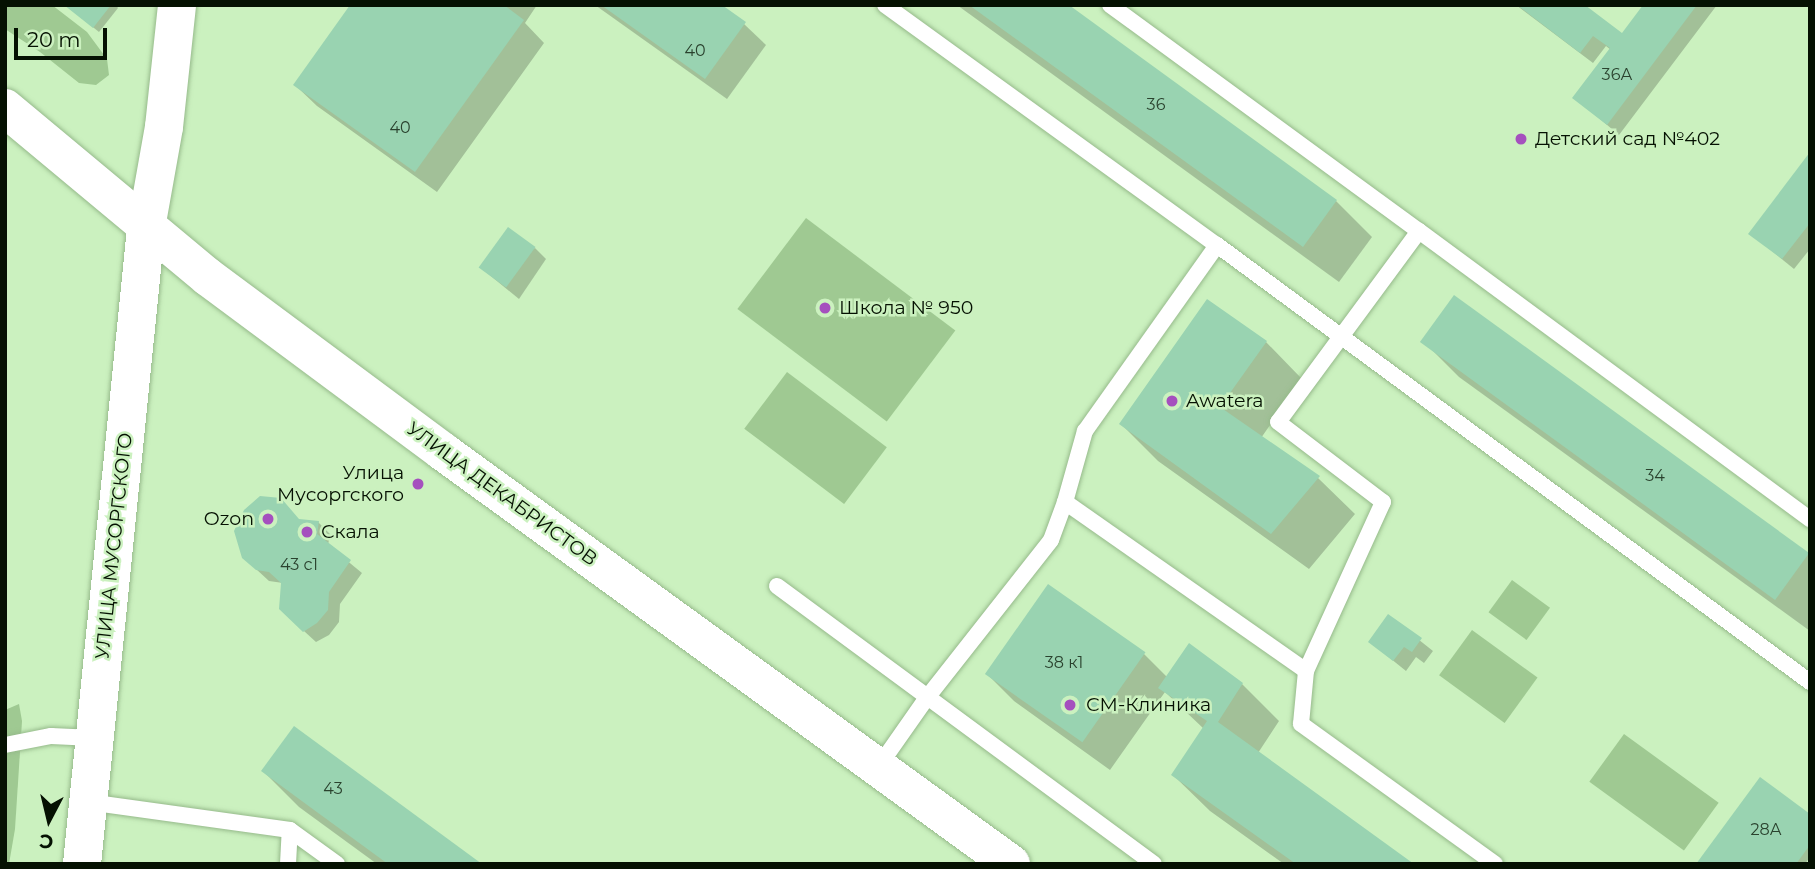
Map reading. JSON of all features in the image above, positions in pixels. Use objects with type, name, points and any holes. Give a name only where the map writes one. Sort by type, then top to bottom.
[{"type":"main road","name":"УЛИЦА МУСОРГСКОГО","points":[[82,864],[146,228],[164,127],[177,5]]},
{"type":"main road","name":"УЛИЦА ДЕКАБРИСТОВ","points":[[5,108],[146,228],[442,451],[1011,864]]},
{"type":"lane","points":[[885,5],[1341,334],[1810,682]]},
{"type":"lane","points":[[1110,5],[1810,519]]},
{"type":"lane","points":[[1419,231],[1278,422],[1383,502],[1306,671],[1301,724],[1495,864]]},
{"type":"lane","points":[[879,766],[926,699],[1051,540],[1085,431],[1217,245]]},
{"type":"lane","points":[[1065,502],[1306,671]]},
{"type":"lane","points":[[777,586],[926,699],[1154,864]]},
{"type":"lane","points":[[5,745],[51,736],[94,738]]},
{"type":"lane","points":[[88,802],[290,830],[337,864]]},
{"type":"lane","points":[[288,864],[290,830]]},
{"type":"green space","points":[[5,5],[52,5],[87,32],[107,59],[109,75],[96,85],[79,83],[5,29]]},
{"type":"green space","points":[[806,218],[955,331],[887,422],[737,309]]},
{"type":"green space","points":[[787,372],[887,447],[844,504],[744,429]]},
{"type":"green space","points":[[1512,580],[1550,608],[1527,640],[1488,612]]},
{"type":"green space","points":[[1472,630],[1538,678],[1505,723],[1439,675]]},
{"type":"green space","points":[[19,704],[22,721],[15,829],[9,864],[5,864],[5,710]]},
{"type":"green space","points":[[1624,734],[1719,803],[1684,851],[1589,782]]},
{"type":"building","points":[[64,5],[111,5],[93,28]]},
{"type":"building","points":[[350,5],[504,5],[524,20],[415,172],[293,85]]},
{"type":"building","points":[[601,5],[722,5],[746,22],[705,79]]},
{"type":"building","points":[[969,5],[1069,5],[1337,200],[1303,247]]},
{"type":"building","points":[[1517,5],[1585,5],[1622,33],[1643,5],[1697,5],[1607,125],[1572,98],[1610,48],[1593,36],[1580,53]]},
{"type":"building","points":[[1810,152],[1810,223],[1782,259],[1748,234]]},
{"type":"building","points":[[508,227],[536,247],[506,287],[479,267]]},
{"type":"building","points":[[1454,295],[1809,553],[1775,600],[1420,342]]},
{"type":"building","points":[[1207,299],[1267,341],[1220,407],[1320,476],[1271,534],[1119,424]]},
{"type":"building","points":[[260,496],[281,498],[299,519],[319,521],[317,534],[351,560],[329,592],[328,610],[317,623],[303,632],[279,609],[281,583],[269,572],[256,570],[242,558],[234,531],[244,510]]},
{"type":"building","points":[[1048,584],[1145,652],[1082,742],[985,674]]},
{"type":"building","points":[[1388,614],[1422,638],[1412,652],[1404,647],[1393,661],[1368,642]]},
{"type":"building","points":[[1189,643],[1243,683],[1218,722],[1414,864],[1296,864],[1171,775],[1207,721],[1158,688]]},
{"type":"building","points":[[294,726],[482,864],[388,864],[310,807],[261,771]]},
{"type":"building","points":[[1760,777],[1810,814],[1810,845],[1796,864],[1696,864]]},
{"type":"place","name":"Детский сад №402","points":[[1521,139]]},
{"type":"place","name":"Школа № 950","points":[[825,308]]},
{"type":"place","name":"Awatera","points":[[1172,401]]},
{"type":"place","name":"Улица Мусоргского","points":[[418,484]]},
{"type":"place","name":"Ozon","points":[[268,519]]},
{"type":"place","name":"Скала","points":[[307,532]]},
{"type":"place","name":"СМ-Клиника","points":[[1070,705]]}]
